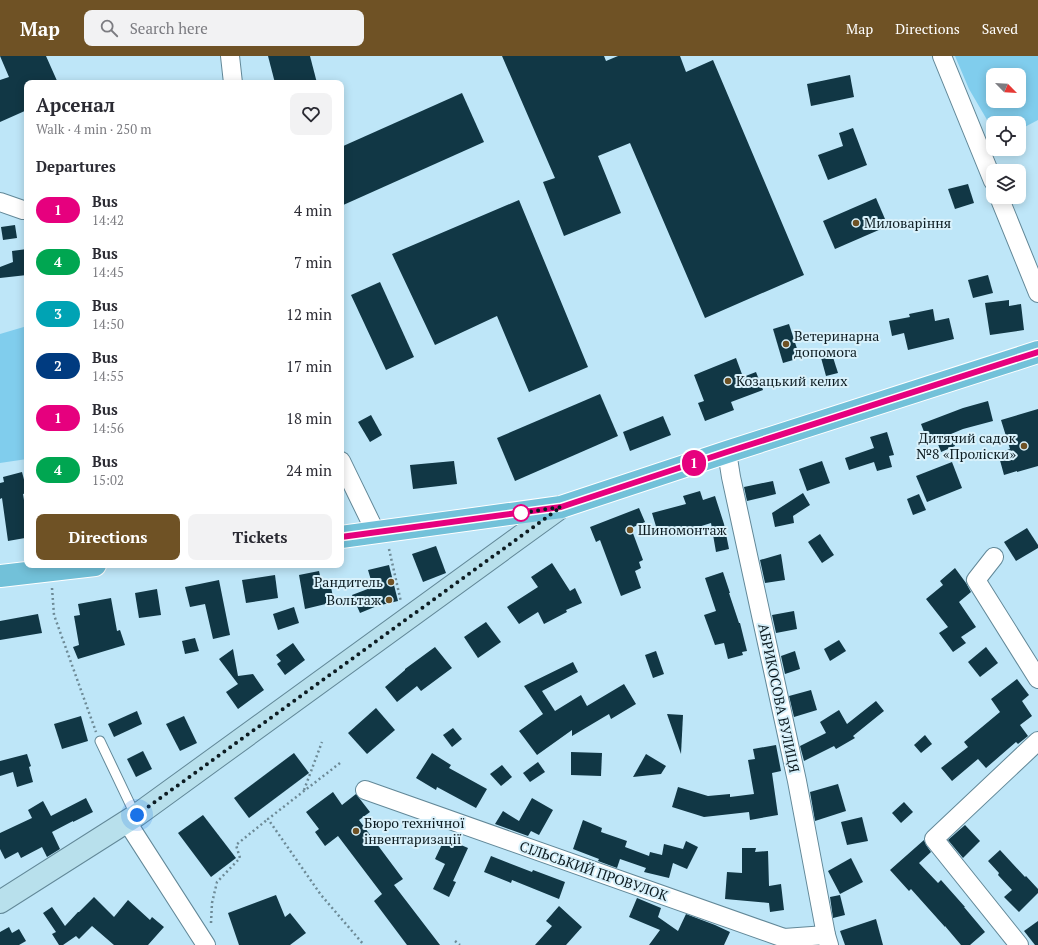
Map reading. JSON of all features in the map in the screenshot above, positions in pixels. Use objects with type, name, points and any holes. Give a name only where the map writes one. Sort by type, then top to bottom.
[{"type":"main road","points":[[344,537],[382,537],[410,527],[561,507],[1038,352]]},
{"type":"main road","points":[[0,576],[69,568]]},
{"type":"street","points":[[230,56],[233,80]]},
{"type":"street","points":[[942,56],[986,164]]},
{"type":"street","points":[[0,202],[24,210]]},
{"type":"street","points":[[1002,204],[1038,293]]},
{"type":"street","name":"АБРИКОСОВА ВУЛИЦЯ","points":[[727,452],[797,781],[828,940]]},
{"type":"street","points":[[344,466],[382,537]]},
{"type":"street","points":[[0,901],[132,818],[561,507]]},
{"type":"street","points":[[994,557],[976,580],[1038,679]]},
{"type":"street","points":[[1019,945],[934,839],[1038,741]]},
{"type":"street","name":"СІЛЬСЬКИЙ ПРОВУЛОК","points":[[365,790],[784,938],[828,940]]},
{"type":"street","points":[[132,818],[204,938]]},
{"type":"lane","points":[[100,742],[131,806],[132,818]]},
{"type":"path","points":[[382,537],[402,607]]},
{"type":"path","points":[[52,587],[54,615],[100,742]]},
{"type":"path","points":[[304,790],[322,742]]},
{"type":"path","points":[[204,938],[217,882],[240,858],[236,845],[340,763]]},
{"type":"path","points":[[268,819],[320,895],[364,945]]},
{"type":"path","points":[[455,941],[460,945]]},
{"type":"shaded area","points":[[955,56],[1038,56],[1038,120],[1026,126],[1026,116],[986,116],[986,118],[969,89]]},
{"type":"shaded area","points":[[24,327],[24,459],[0,463],[0,334]]},
{"type":"building","points":[[0,56],[46,56],[57,80],[24,80],[24,111],[0,122],[0,80],[9,77]]},
{"type":"building","points":[[268,56],[310,56],[316,80],[274,80]]},
{"type":"building","points":[[502,56],[604,56],[606,61],[618,56],[680,56],[686,72],[713,60],[804,275],[705,318],[630,143],[598,156],[621,213],[564,236],[543,182],[555,178]]},
{"type":"building","points":[[850,75],[854,97],[811,106],[807,84]]},
{"type":"building","points":[[462,93],[484,142],[344,205],[344,146]]},
{"type":"building","points":[[853,128],[867,165],[828,180],[818,155],[843,146],[839,133]]},
{"type":"building","points":[[968,184],[974,203],[955,209],[948,189]]},
{"type":"building","name":"Миловаріння","points":[[876,198],[888,226],[835,249],[823,221]]},
{"type":"building","points":[[519,200],[588,367],[529,392],[497,316],[435,345],[392,254]]},
{"type":"building","points":[[15,225],[17,238],[3,240],[1,227]]},
{"type":"building","points":[[24,249],[24,275],[0,278],[0,267],[13,262],[12,251]]},
{"type":"building","points":[[988,275],[993,293],[973,298],[968,280]]},
{"type":"building","points":[[380,282],[414,357],[386,370],[351,295]]},
{"type":"building","points":[[1009,300],[1009,306],[1021,304],[1024,330],[990,335],[985,303]]},
{"type":"building","points":[[933,309],[935,321],[949,318],[954,339],[908,350],[904,333],[892,336],[889,321],[910,317],[909,314]]},
{"type":"building","name":"Ветеринарна допомога","points":[[789,324],[800,358],[783,363],[773,329]]},
{"type":"building","points":[[831,351],[838,373],[826,376],[820,354]]},
{"type":"building","points":[[736,358],[743,377],[756,372],[763,390],[731,402],[734,410],[705,421],[698,403],[704,401],[694,375]]},
{"type":"building","points":[[600,394],[618,436],[515,481],[497,438]]},
{"type":"building","points":[[988,401],[993,421],[963,429],[951,434],[955,446],[941,452],[936,439],[928,442],[921,424],[963,408]]},
{"type":"building","points":[[1038,409],[1038,466],[1004,475],[998,453],[1010,449],[1001,420]]},
{"type":"building","points":[[371,415],[382,435],[370,442],[358,422]]},
{"type":"building","points":[[663,416],[671,435],[630,451],[623,432]]},
{"type":"building","points":[[887,432],[894,455],[889,456],[892,467],[877,471],[874,462],[849,470],[845,458],[874,448],[870,437]]},
{"type":"building","points":[[454,461],[457,484],[413,489],[410,465]]},
{"type":"building","points":[[822,461],[830,483],[807,491],[799,469]]},
{"type":"building","points":[[952,462],[962,488],[927,502],[916,476]]},
{"type":"building","points":[[22,472],[24,480],[24,538],[8,541],[2,498],[0,499],[0,483],[4,482],[3,477]]},
{"type":"building","points":[[773,481],[776,494],[747,501],[744,487]]},
{"type":"building","points":[[700,491],[703,500],[715,496],[724,524],[729,549],[716,552],[711,523],[673,535],[672,529],[658,533],[652,513],[686,504],[683,496]]},
{"type":"building","points":[[803,493],[810,505],[793,516],[794,523],[775,527],[772,513]]},
{"type":"building","points":[[919,494],[926,510],[913,515],[907,499]]},
{"type":"building","points":[[639,508],[645,522],[631,528],[643,560],[639,562],[641,568],[635,571],[641,588],[621,596],[600,540],[596,542],[590,527]]},
{"type":"building","points":[[1027,528],[1038,545],[1038,548],[1016,561],[1004,542]]},
{"type":"building","points":[[820,534],[834,555],[822,563],[808,542]]},
{"type":"building","points":[[436,546],[446,573],[423,582],[412,554]]},
{"type":"building","points":[[781,554],[785,580],[765,583],[760,560]]},
{"type":"building","points":[[552,563],[570,591],[575,588],[582,603],[566,610],[567,612],[544,624],[538,612],[519,624],[507,607],[538,587],[531,577]]},
{"type":"building","points":[[389,565],[398,601],[377,606],[360,613],[352,595],[373,587],[368,570]]},
{"type":"building","points":[[955,568],[971,592],[959,602],[976,627],[961,637],[966,643],[953,652],[939,633],[948,627],[926,599],[943,585],[940,581]]},
{"type":"building","points":[[319,571],[323,589],[331,587],[334,602],[305,609],[299,575]]},
{"type":"building","points":[[723,572],[740,623],[747,651],[742,652],[743,655],[728,659],[724,643],[715,645],[704,615],[716,611],[705,578]]},
{"type":"building","points":[[275,575],[278,598],[246,603],[242,580]]},
{"type":"building","points":[[219,580],[230,635],[213,639],[205,604],[190,607],[185,587]]},
{"type":"building","points":[[157,589],[161,615],[139,618],[135,593]]},
{"type":"building","points":[[111,598],[117,631],[120,630],[125,645],[78,659],[73,647],[79,645],[74,616],[80,615],[78,604]]},
{"type":"building","points":[[294,607],[299,623],[278,630],[273,614]]},
{"type":"building","points":[[794,611],[797,629],[776,633],[772,615]]},
{"type":"building","points":[[38,614],[42,633],[0,640],[0,621]]},
{"type":"building","points":[[486,622],[501,642],[478,658],[464,637]]},
{"type":"building","points":[[195,638],[199,651],[185,654],[182,641]]},
{"type":"building","points":[[839,640],[846,651],[830,661],[824,649]]},
{"type":"building","points":[[293,643],[305,660],[285,675],[277,664],[281,661],[276,655]]},
{"type":"building","points":[[435,647],[452,668],[421,691],[417,686],[397,702],[385,687],[405,669]]},
{"type":"building","points":[[986,647],[998,663],[980,677],[968,662]]},
{"type":"building","points":[[233,649],[238,676],[253,674],[264,690],[238,709],[226,692],[238,684],[219,659]]},
{"type":"building","points":[[656,651],[664,674],[653,678],[645,655]]},
{"type":"building","points":[[795,651],[800,669],[785,674],[781,656]]},
{"type":"building","points":[[573,662],[578,672],[542,691],[555,711],[581,695],[587,706],[624,684],[636,704],[611,719],[609,714],[572,736],[572,730],[537,755],[519,731],[543,714],[524,686]]},
{"type":"building","points":[[1017,679],[1029,695],[1022,701],[1032,716],[1020,725],[1028,736],[1018,744],[1016,742],[986,768],[978,759],[952,781],[941,768],[968,747],[964,742],[1000,712],[991,699]]},
{"type":"building","points":[[811,690],[817,710],[794,717],[789,696]]},
{"type":"building","points":[[876,701],[884,711],[853,736],[855,738],[836,749],[834,746],[804,761],[800,746],[826,733],[820,722],[839,710],[847,724]]},
{"type":"building","points":[[376,708],[395,730],[367,754],[348,733]]},
{"type":"building","points":[[137,711],[142,724],[114,737],[108,724]]},
{"type":"building","points":[[667,714],[683,715],[681,754]]},
{"type":"building","points":[[81,716],[88,741],[62,749],[54,724]]},
{"type":"building","points":[[184,716],[197,743],[180,751],[166,724]]},
{"type":"building","points":[[453,728],[462,739],[452,747],[443,735]]},
{"type":"building","points":[[925,735],[932,744],[921,753],[914,745]]},
{"type":"building","points":[[776,745],[781,771],[772,773],[778,815],[750,820],[749,812],[704,817],[672,807],[678,787],[708,796],[730,794],[730,797],[754,794],[748,760],[755,759],[753,749]]},
{"type":"building","points":[[143,751],[152,769],[136,777],[127,759]]},
{"type":"building","points":[[571,752],[602,753],[601,776],[571,775]]},
{"type":"building","points":[[294,753],[309,773],[249,818],[234,798]]},
{"type":"building","points":[[432,753],[451,765],[449,768],[487,789],[476,808],[437,787],[436,790],[416,778]]},
{"type":"building","points":[[27,754],[31,766],[29,767],[33,782],[17,787],[13,772],[0,776],[0,761]]},
{"type":"building","points":[[646,754],[666,766],[661,774],[633,777]]},
{"type":"building","points":[[538,762],[545,772],[530,782],[523,773]]},
{"type":"building","points":[[502,765],[512,777],[501,786],[490,774]]},
{"type":"building","points":[[838,784],[846,811],[815,821],[810,792]]},
{"type":"building","points":[[333,792],[342,805],[356,794],[370,812],[359,820],[403,879],[394,885],[440,945],[407,945],[374,901],[382,894],[338,836],[325,846],[315,832],[319,829],[306,812]]},
{"type":"building","points":[[86,798],[93,812],[52,832],[60,849],[47,857],[42,847],[21,858],[18,852],[5,859],[0,849],[0,833],[32,818],[28,810],[43,801],[51,816]]},
{"type":"building","points":[[532,798],[553,810],[539,835],[531,831],[528,836],[495,824],[503,811],[519,821]]},
{"type":"building","points":[[904,802],[913,812],[901,823],[892,813]]},
{"type":"building","points":[[203,815],[236,858],[211,877],[178,833]]},
{"type":"building","points":[[862,817],[868,841],[847,845],[841,822]]},
{"type":"building","points":[[583,820],[602,828],[601,832],[627,841],[625,847],[649,856],[650,852],[662,855],[664,844],[683,849],[686,841],[698,847],[687,869],[673,863],[669,878],[644,872],[646,868],[620,859],[617,868],[573,849]]},
{"type":"building","points":[[965,825],[980,841],[963,858],[948,840]]},
{"type":"building","points":[[445,838],[468,848],[453,881],[456,882],[449,897],[433,889],[445,864],[435,859]]},
{"type":"building","points":[[924,840],[931,852],[919,863],[938,883],[941,880],[985,932],[970,945],[961,945],[911,889],[909,891],[890,870]]},
{"type":"building","points":[[742,848],[756,848],[755,852],[768,851],[769,886],[781,884],[784,910],[770,912],[769,903],[725,899],[727,872],[742,873]]},
{"type":"building","points":[[1000,850],[1038,889],[1038,893],[1019,912],[1004,897],[1012,890],[998,875],[999,873],[988,861]]},
{"type":"building","points":[[491,856],[532,872],[533,870],[565,882],[559,899],[512,880],[511,883],[484,872]]},
{"type":"building","points":[[851,858],[863,882],[840,894],[828,871]]},
{"type":"building","points":[[276,895],[285,917],[290,913],[306,933],[290,945],[239,945],[228,913]]},
{"type":"building","points":[[840,895],[845,915],[833,918],[830,897]]},
{"type":"building","points":[[94,897],[114,917],[128,900],[150,920],[152,917],[164,927],[148,945],[114,945],[92,926],[79,939],[76,936],[63,945],[59,945],[52,934],[56,932],[43,913],[52,907],[65,926]]},
{"type":"building","points":[[637,898],[661,908],[658,917],[678,931],[686,914],[730,932],[724,945],[649,945],[660,930],[629,917]]},
{"type":"building","points":[[559,906],[582,927],[566,945],[535,945],[552,926],[546,921]]},
{"type":"building","points":[[876,919],[883,945],[845,945],[840,931]]},
{"type":"building","points":[[1038,921],[1038,945],[1035,945],[1024,931]]},
{"type":"building","points":[[9,927],[12,933],[19,929],[26,941],[19,945],[0,945],[0,932]]},
{"type":"bus line","name":"1","points":[[344,537],[561,507],[1038,352]]},
{"type":"place","name":"Миловаріння","points":[[856,223]]},
{"type":"place","name":"Ветеринарна допомога","points":[[786,344]]},
{"type":"place","name":"Козацький келих","points":[[728,381]]},
{"type":"place","name":"Дитячий садок №8 «Проліски»","points":[[1024,446]]},
{"type":"place","name":"Шиномонтаж","points":[[630,530]]},
{"type":"place","name":"Рандитель","points":[[391,582]]},
{"type":"place","name":"Вольтаж","points":[[389,600]]},
{"type":"place","name":"Бюро технічної інвентаризації","points":[[356,831]]},
{"type":"route","points":[[137,815],[561,507],[521,513]]}]
